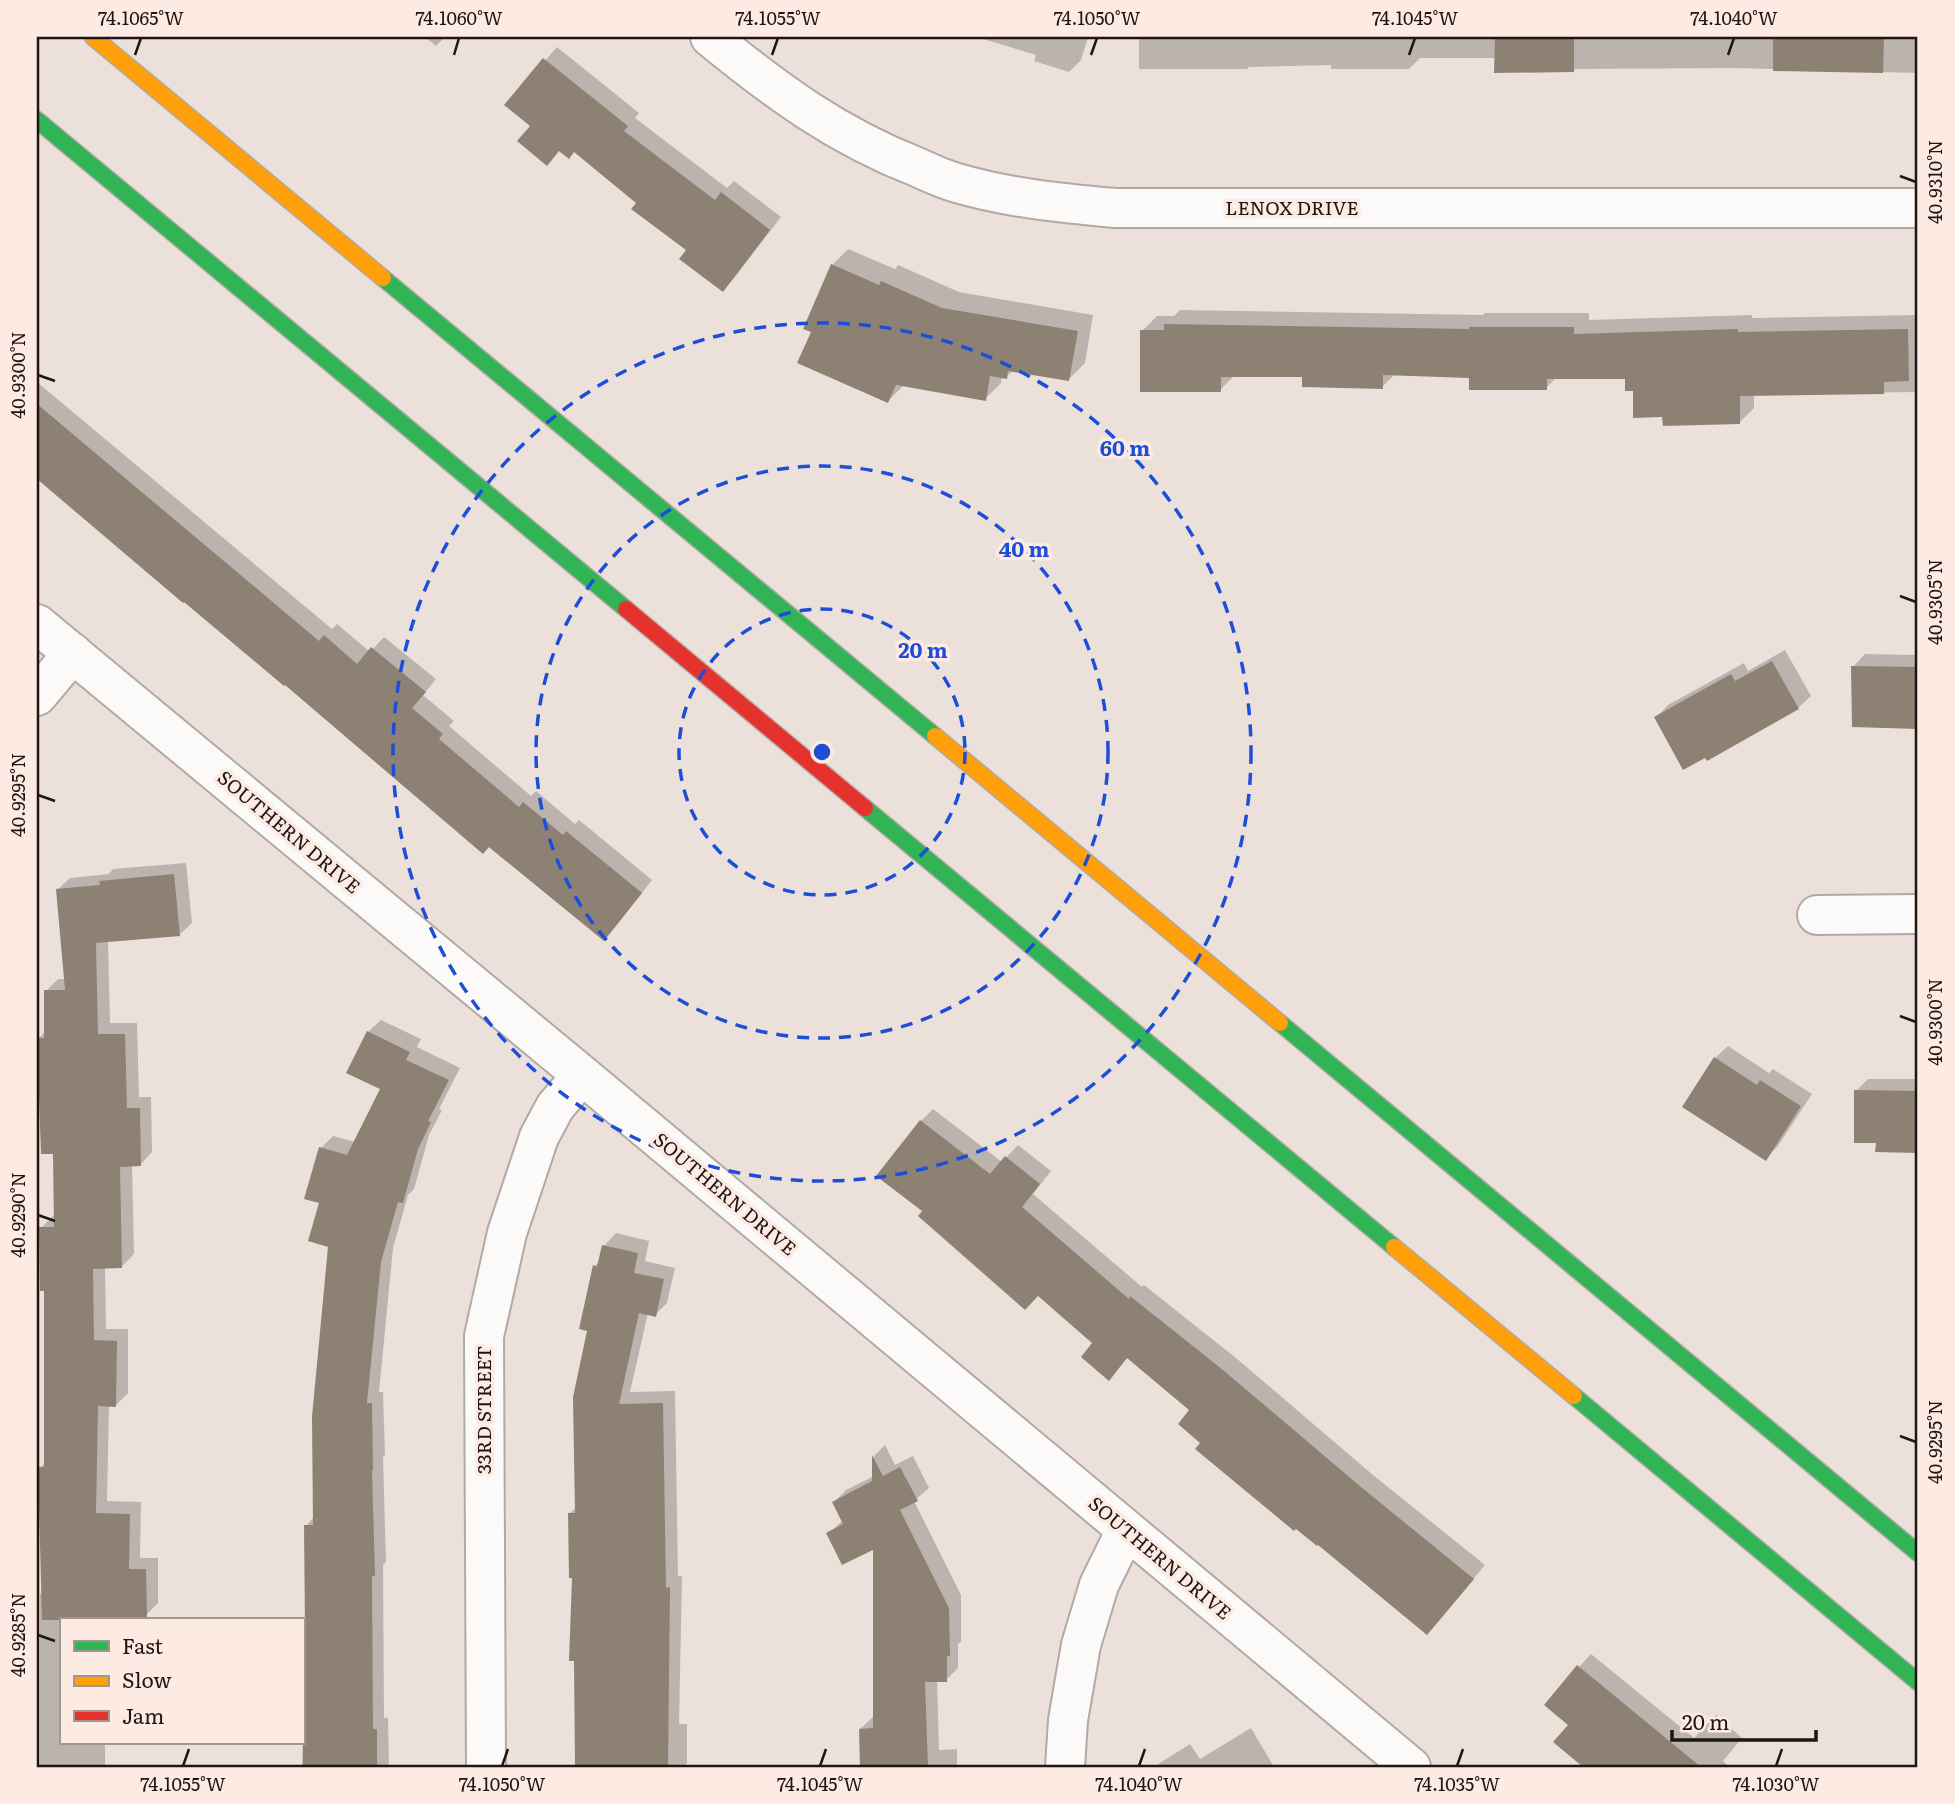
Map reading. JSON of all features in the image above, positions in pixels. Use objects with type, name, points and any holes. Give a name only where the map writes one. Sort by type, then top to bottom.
[{"type":"highway","points":[[93,37],[1918,1553]]},
{"type":"highway","points":[[37,120],[1918,1682]]},
{"type":"street","name":"LENOX DRIVE","points":[[710,37],[810,113],[881,153],[955,183],[1033,200],[1115,208],[1918,208]]},
{"type":"street","name":"SOUTHERN DRIVE","points":[[37,624],[1411,1767]]},
{"type":"street","points":[[37,696],[73,653]]},
{"type":"street","points":[[1817,915],[1918,914]]},
{"type":"street","name":"33RD STREET","points":[[486,1767],[484,1336],[507,1233],[539,1137],[555,1107],[582,1075]]},
{"type":"street","points":[[1065,1767],[1068,1720],[1081,1645],[1099,1584],[1126,1530]]},
{"type":"building","points":[[1495,37],[1574,37],[1574,72],[1494,73]]},
{"type":"building","points":[[1773,37],[1884,37],[1883,73],[1773,71]]},
{"type":"building","points":[[543,58],[628,126],[624,131],[715,200],[721,192],[770,230],[723,292],[679,259],[686,250],[631,209],[636,203],[574,152],[569,159],[559,151],[547,166],[517,141],[530,126],[504,105]]},
{"type":"building","points":[[831,264],[879,285],[881,281],[942,308],[1078,331],[1069,381],[1008,371],[1007,379],[990,376],[986,401],[896,385],[888,403],[797,363],[811,332],[803,329]]},
{"type":"building","points":[[1164,324],[1469,329],[1574,327],[1574,334],[1738,329],[1738,332],[1908,329],[1909,381],[1884,382],[1884,394],[1740,396],[1740,424],[1663,426],[1662,417],[1633,418],[1633,391],[1625,391],[1625,379],[1547,379],[1547,390],[1469,390],[1469,378],[1383,375],[1383,389],[1302,387],[1302,377],[1221,377],[1221,392],[1140,392],[1140,330],[1164,330]]},
{"type":"building","points":[[37,404],[319,641],[324,635],[357,664],[371,647],[426,692],[412,708],[443,734],[439,739],[519,807],[523,802],[563,835],[566,831],[642,893],[604,941],[489,847],[483,854],[37,479]]},
{"type":"building","points":[[1772,661],[1799,709],[1707,761],[1705,758],[1683,770],[1654,717],[1731,674],[1735,681]]},
{"type":"building","points":[[1851,666],[1918,667],[1918,729],[1852,727]]},
{"type":"building","points":[[174,874],[180,936],[96,943],[98,1034],[125,1034],[127,1108],[140,1108],[141,1166],[120,1167],[122,1268],[93,1269],[94,1340],[117,1341],[116,1407],[98,1406],[96,1513],[130,1514],[129,1569],[146,1569],[147,1617],[42,1620],[39,1467],[44,1467],[44,1291],[40,1291],[39,1227],[54,1227],[53,1154],[41,1154],[37,1038],[44,1038],[44,990],[65,990],[56,889],[100,885],[99,881]]},
{"type":"building","points":[[367,1031],[410,1052],[406,1060],[449,1080],[428,1121],[431,1122],[418,1149],[403,1203],[398,1202],[381,1262],[367,1403],[372,1403],[375,1576],[372,1576],[373,1729],[377,1729],[377,1767],[303,1767],[306,1729],[304,1525],[313,1525],[312,1417],[328,1247],[308,1241],[319,1203],[304,1199],[319,1147],[347,1155],[380,1089],[346,1073]]},
{"type":"building","points":[[1714,1057],[1757,1085],[1760,1080],[1801,1106],[1766,1161],[1682,1107]]},
{"type":"building","points":[[1854,1090],[1918,1091],[1918,1153],[1875,1152],[1876,1143],[1854,1143]]},
{"type":"building","points":[[920,1120],[990,1174],[1005,1156],[1040,1184],[1022,1207],[1129,1299],[1130,1296],[1223,1370],[1474,1579],[1427,1635],[1195,1449],[1200,1443],[1178,1424],[1189,1410],[1127,1358],[1109,1381],[1081,1357],[1092,1343],[1038,1296],[1025,1310],[918,1216],[922,1211],[876,1176]]},
{"type":"building","points":[[602,1245],[638,1253],[634,1273],[664,1279],[656,1317],[639,1313],[619,1404],[663,1403],[666,1588],[670,1587],[668,1767],[575,1767],[574,1661],[569,1661],[572,1578],[569,1578],[568,1513],[575,1513],[573,1397],[587,1331],[579,1329],[593,1265],[597,1267]]},
{"type":"building","points":[[872,1455],[883,1476],[900,1467],[918,1501],[900,1510],[949,1608],[950,1656],[947,1656],[947,1682],[925,1682],[928,1767],[860,1767],[859,1729],[873,1728],[873,1550],[842,1565],[826,1533],[843,1524],[832,1502],[872,1481]]},
{"type":"building","points":[[1577,1665],[1701,1767],[1583,1767],[1553,1742],[1568,1725],[1544,1705]]},
{"type":"traffic: fast","points":[[37,120],[626,609]]},
{"type":"traffic: fast","points":[[383,278],[935,736]]},
{"type":"traffic: fast","points":[[865,808],[1394,1247]]},
{"type":"traffic: fast","points":[[1280,1023],[1918,1553]]},
{"type":"traffic: fast","points":[[1574,1396],[1918,1682]]},
{"type":"traffic: slow","points":[[93,37],[383,278]]},
{"type":"traffic: slow","points":[[935,736],[1280,1023]]},
{"type":"traffic: slow","points":[[1394,1247],[1574,1396]]},
{"type":"traffic: jam","points":[[626,609],[865,808]]}]
